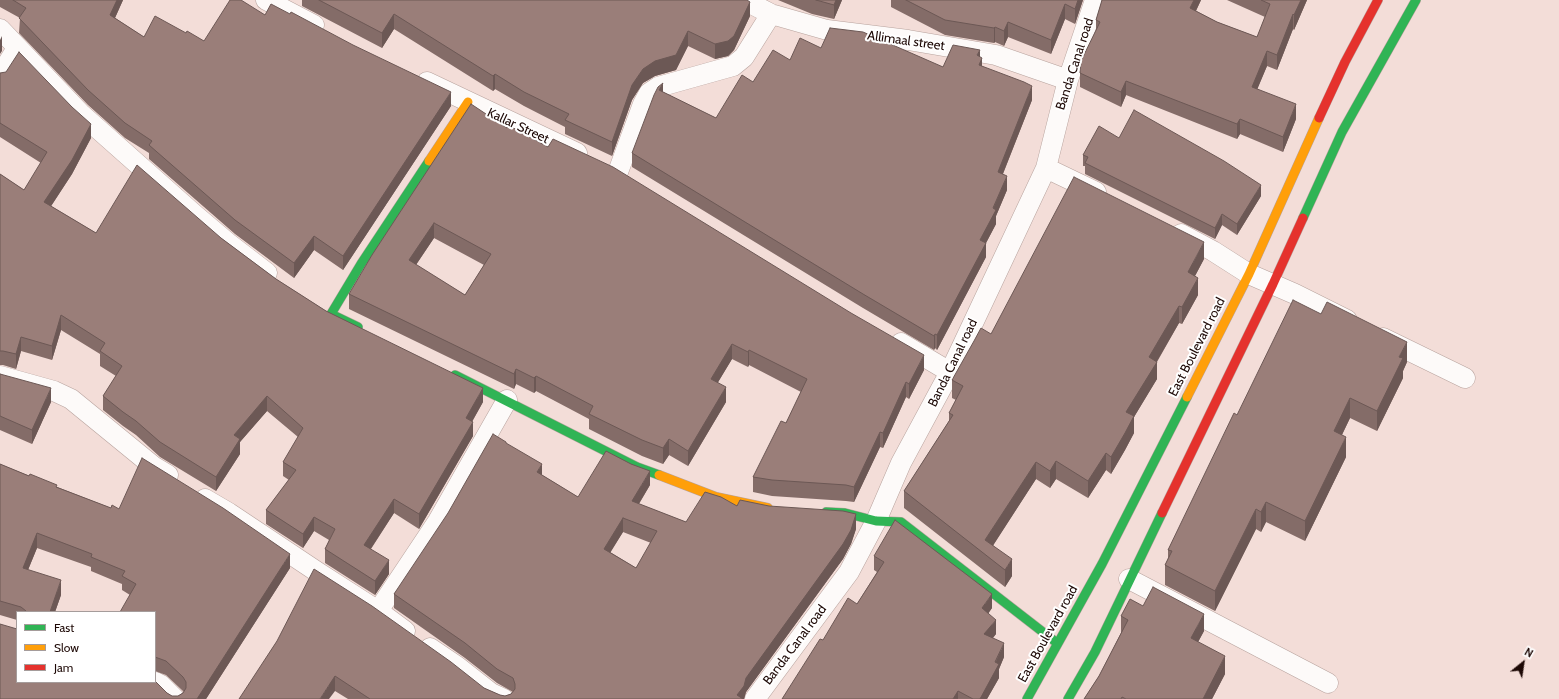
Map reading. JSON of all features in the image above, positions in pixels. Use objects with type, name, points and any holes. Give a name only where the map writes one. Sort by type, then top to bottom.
[{"type":"main road","name":"East Boulevard road","points":[[1027,699],[1102,564],[1249,274],[1345,62],[1378,0]]},
{"type":"main road","points":[[1068,699],[1094,652],[1130,579],[1272,284],[1342,132],[1416,0]]},
{"type":"main road","points":[[365,331],[331,314],[468,102]]},
{"type":"main road","points":[[450,372],[637,467],[716,497],[777,508]]},
{"type":"main road","points":[[815,511],[845,513],[876,521],[901,522],[1057,643]]},
{"type":"street","points":[[266,0],[330,34]]},
{"type":"street","name":"Allimaal street","points":[[744,0],[772,14],[827,30],[908,40],[996,55],[1068,80]]},
{"type":"street","name":"Banda Canal road","points":[[755,699],[849,572],[876,521],[901,463],[950,372],[1046,168],[1068,80],[1095,0]]},
{"type":"street","name":"Kallar Street","points":[[413,75],[612,170],[643,104],[650,93],[658,87],[733,66],[744,57],[772,14]]},
{"type":"street","points":[[0,29],[80,113],[223,238],[283,284]]},
{"type":"street","points":[[0,76],[17,48]]},
{"type":"street","points":[[1046,168],[1115,201]]},
{"type":"street","points":[[1163,225],[1213,251],[1249,274],[1295,294],[1465,378]]},
{"type":"street","points":[[313,303],[331,314]]},
{"type":"street","points":[[884,334],[950,372]]},
{"type":"street","points":[[0,376],[54,391],[71,399],[153,466],[229,513],[319,574],[378,610],[458,667],[491,693],[504,699]]},
{"type":"street","points":[[378,610],[438,521],[507,400]]},
{"type":"street","points":[[1130,579],[1328,683]]},
{"type":"street","points":[[156,682],[161,685],[175,699]]},
{"type":"building","points":[[13,0],[117,0],[110,15],[144,37],[155,16],[204,41],[230,0],[241,0],[265,15],[271,4],[290,14],[291,12],[353,45],[451,92],[343,256],[314,236],[294,263],[235,220],[149,145],[152,141],[125,123],[88,90],[19,18],[26,8]]},
{"type":"building","points":[[319,0],[747,0],[750,2],[734,36],[728,41],[715,44],[688,31],[676,55],[655,61],[643,69],[632,85],[612,142],[565,120],[569,114],[524,92],[495,74],[493,76],[394,14],[382,33]]},
{"type":"building","points":[[816,0],[836,0],[834,5]]},
{"type":"building","points":[[906,0],[1078,0],[1075,9],[1065,4],[1051,40],[1008,22],[1004,31],[995,27],[945,20]]},
{"type":"building","points":[[1102,0],[1194,0],[1190,8],[1217,22],[1257,37],[1270,4],[1261,0],[1301,0],[1294,15],[1293,14],[1277,55],[1267,51],[1252,87],[1296,104],[1283,137],[1240,119],[1237,124],[1126,81],[1121,92],[1080,73],[1081,61],[1100,22],[1096,20]]},
{"type":"building","points":[[830,28],[863,32],[943,67],[953,45],[980,50],[977,55],[982,58],[979,65],[1032,86],[998,172],[1007,176],[993,208],[996,210],[980,240],[986,243],[937,335],[935,334],[934,336],[863,294],[632,153],[654,95],[658,87],[663,83],[659,90],[716,118],[742,75],[753,82],[773,50],[790,60],[800,38],[821,48]]},
{"type":"building","points":[[19,52],[72,107],[91,124],[72,160],[44,202],[96,233],[137,165],[221,238],[276,279],[326,311],[483,388],[466,418],[473,422],[419,514],[394,499],[364,545],[389,560],[375,581],[325,549],[335,529],[314,517],[303,534],[266,510],[296,470],[283,462],[303,428],[267,396],[234,435],[240,439],[216,477],[160,442],[136,421],[103,396],[122,366],[100,351],[105,343],[61,315],[52,346],[21,337],[16,354],[0,351],[0,174],[24,190],[47,152],[0,123],[0,73],[6,72]]},
{"type":"building","points":[[471,104],[507,128],[508,125],[548,147],[553,139],[613,167],[851,313],[924,355],[909,384],[906,382],[883,433],[880,432],[854,487],[846,485],[772,480],[753,477],[781,421],[786,423],[807,379],[749,350],[748,352],[732,344],[711,379],[726,387],[688,451],[669,439],[663,448],[642,440],[589,414],[593,406],[536,376],[534,378],[516,369],[514,374],[349,294],[372,255]],"holes":[[[434,223],[491,254],[465,295],[409,260]]]},
{"type":"building","points":[[1134,110],[1224,161],[1261,185],[1237,224],[1222,214],[1215,228],[1085,163],[1088,157],[1083,155],[1099,126],[1119,138]]},
{"type":"building","points":[[1074,177],[1204,242],[1188,272],[1198,278],[1182,307],[1179,306],[1149,357],[1157,362],[1126,412],[1134,416],[1111,457],[1106,453],[1088,481],[1056,461],[1050,471],[1036,462],[985,540],[1012,559],[1005,570],[904,491],[953,415],[949,413],[963,386],[952,380],[981,328],[991,334]]},
{"type":"building","points":[[1293,300],[1321,314],[1327,302],[1407,342],[1399,357],[1403,358],[1377,411],[1350,398],[1334,431],[1346,437],[1305,521],[1266,502],[1261,512],[1256,509],[1215,591],[1165,565],[1172,551],[1168,550],[1234,413],[1237,415]]},
{"type":"building","points":[[0,374],[51,388],[32,430],[0,416]]},
{"type":"building","points":[[493,434],[542,464],[537,472],[578,497],[606,451],[631,464],[650,471],[632,501],[686,522],[705,492],[721,497],[737,506],[740,500],[769,506],[843,511],[856,514],[851,530],[843,544],[746,678],[744,686],[737,695],[743,699],[370,699],[335,676],[320,699],[239,699],[277,641],[314,569],[372,606],[451,662],[484,688],[500,695],[505,696],[511,694],[515,689],[513,678],[497,669],[465,643],[394,594],[448,513]],"holes":[[[623,518],[657,531],[636,568],[604,549]]]},
{"type":"building","points":[[142,458],[223,508],[290,554],[197,699],[0,699],[0,624],[16,629],[16,683],[156,682],[172,696],[178,696],[183,693],[186,688],[186,682],[183,677],[166,661],[156,657],[156,611],[121,611],[136,584],[122,576],[125,571],[91,557],[92,554],[37,533],[23,568],[61,580],[50,611],[26,611],[21,607],[0,601],[0,464],[29,476],[30,474],[57,485],[56,487],[111,508],[112,505],[119,509]]},
{"type":"building","points":[[895,520],[992,594],[982,608],[996,620],[984,634],[1004,643],[995,662],[999,664],[980,699],[973,699],[958,691],[953,699],[782,699],[820,639],[823,640],[848,598],[857,604],[884,562],[874,556]]},
{"type":"building","points":[[1153,587],[1204,614],[1191,638],[1225,656],[1203,699],[1126,699],[1122,697],[1121,699],[1084,699],[1099,676],[1128,620],[1121,616],[1130,599],[1143,606]]},
{"type":"traffic: fast","points":[[1303,218],[1342,132],[1416,0]]},
{"type":"traffic: fast","points":[[358,327],[331,314],[361,264],[429,161]]},
{"type":"traffic: fast","points":[[455,375],[637,467],[659,475]]},
{"type":"traffic: fast","points":[[1027,699],[1102,564],[1187,397]]},
{"type":"traffic: fast","points":[[826,512],[845,513],[876,521],[901,522],[1057,643]]},
{"type":"traffic: fast","points":[[1068,699],[1095,652],[1162,513]]},
{"type":"traffic: slow","points":[[429,161],[468,102]]},
{"type":"traffic: slow","points":[[1187,397],[1249,274],[1319,118]]},
{"type":"traffic: slow","points":[[659,475],[716,497],[768,508]]},
{"type":"traffic: jam","points":[[1319,118],[1345,62],[1378,0]]},
{"type":"traffic: jam","points":[[1162,513],[1273,284],[1303,218]]}]
